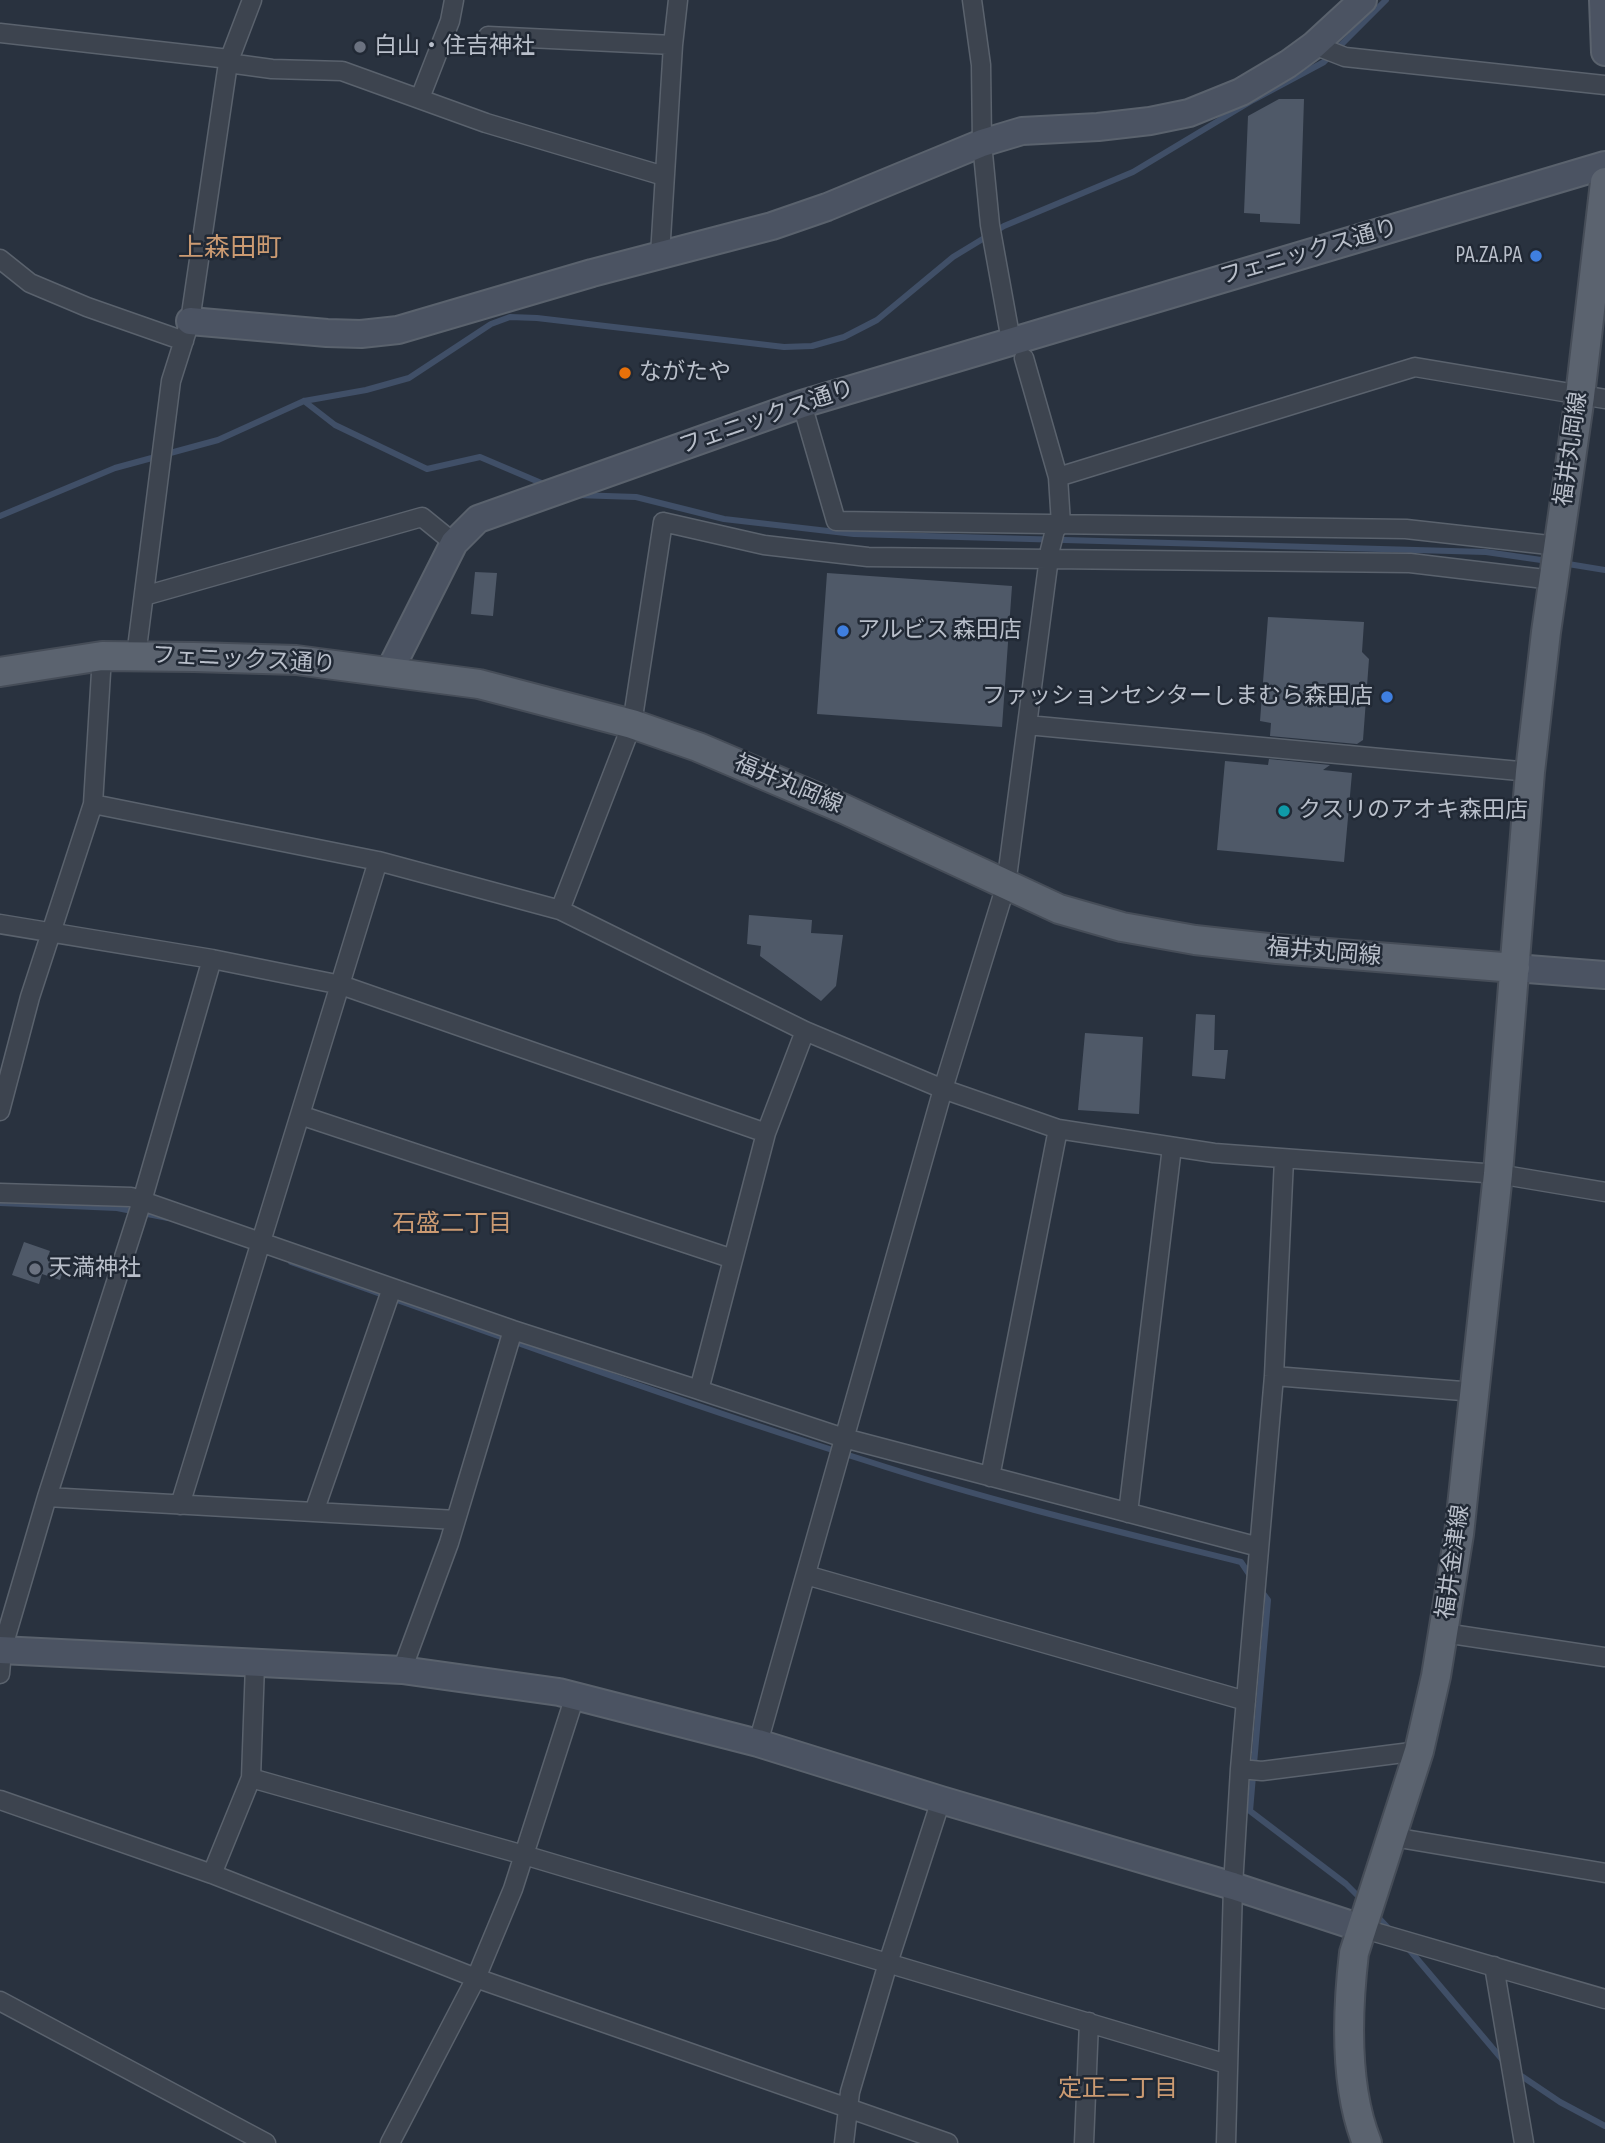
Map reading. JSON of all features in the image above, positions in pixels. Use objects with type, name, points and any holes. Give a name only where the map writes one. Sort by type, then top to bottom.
[{"type":"main road","name":"福井丸岡線","points":[[389,672],[479,684],[632,724],[698,747],[844,809],[1059,909],[1122,927],[1195,940],[1277,950],[1515,968],[1530,772],[1553,580],[1558,546],[1592,398],[1605,182]]},
{"type":"main road","name":"フェニックス通り","points":[[0,672],[102,656],[136,656],[296,660],[389,672]]},
{"type":"main road","name":"福井金津線","points":[[1367,2143],[1351,2085],[1350,1988],[1354,1953],[1419,1751],[1444,1633],[1459,1534],[1499,1174],[1515,968]]},
{"type":"street","points":[[136,656],[171,380],[187,331],[229,61],[252,0]]},
{"type":"street","points":[[421,98],[450,21],[454,0]]},
{"type":"street","points":[[660,255],[678,0]]},
{"type":"street","points":[[758,1743],[943,1089],[1006,885],[1050,554],[1058,527],[1059,477],[1017,349],[990,225],[982,143],[981,65],[972,0]]},
{"type":"street","points":[[0,259],[30,282],[87,307],[187,331],[361,334],[398,330],[772,226],[827,207],[982,143],[1022,131],[1098,127],[1189,113],[1241,92],[1288,64],[1314,45],[1363,0]]},
{"type":"street","points":[[1603,0],[1605,52]]},
{"type":"street","points":[[0,33],[229,61],[272,69],[342,71],[486,123],[664,176]]},
{"type":"street","points":[[488,36],[673,45]]},
{"type":"street","points":[[1314,45],[1345,57],[1605,86]]},
{"type":"street","name":"フェニックス通り","points":[[389,672],[454,543],[478,519],[802,404],[1017,349],[1605,165]]},
{"type":"street","points":[[1059,477],[1415,366],[1592,398]]},
{"type":"street","points":[[802,404],[836,521],[1058,527],[1406,529],[1558,546]]},
{"type":"street","points":[[144,596],[422,517],[454,543]]},
{"type":"street","points":[[560,910],[632,724],[663,522],[765,545],[868,557],[1050,554],[1410,563],[1553,580]]},
{"type":"street","points":[[0,1111],[30,997],[93,804],[102,656]]},
{"type":"street","points":[[1027,724],[1530,772]]},
{"type":"street","points":[[93,804],[378,861],[560,910],[805,1031],[943,1089],[1058,1129],[1214,1153],[1499,1174],[1605,1192]]},
{"type":"street","points":[[180,1504],[378,861]]},
{"type":"street","points":[[0,924],[341,985],[766,1133]]},
{"type":"street","points":[[212,960],[142,1200],[47,1497],[1,1658],[402,1670],[576,1696],[758,1743],[1233,1886],[1361,1928],[1605,1999]]},
{"type":"street","points":[[1515,968],[1605,975]]},
{"type":"street","points":[[699,1390],[766,1133],[805,1031]]},
{"type":"street","points":[[300,1115],[733,1259]]},
{"type":"street","points":[[990,1477],[1058,1129]]},
{"type":"street","points":[[1128,1513],[1172,1147]]},
{"type":"street","points":[[1226,2143],[1233,1886],[1240,1769],[1274,1376],[1284,1159]]},
{"type":"street","points":[[0,1193],[131,1197],[142,1200],[513,1330],[844,1438],[1259,1547]]},
{"type":"street","points":[[314,1512],[392,1288]]},
{"type":"street","points":[[402,1670],[456,1520],[513,1330]]},
{"type":"street","points":[[1274,1376],[1475,1392]]},
{"type":"street","points":[[47,1497],[456,1520]]},
{"type":"street","points":[[806,1575],[1246,1701]]},
{"type":"street","points":[[1444,1633],[1605,1657]]},
{"type":"street","points":[[212,1874],[251,1778],[255,1664]]},
{"type":"street","points":[[390,2143],[476,1978],[513,1889],[576,1696]]},
{"type":"street","points":[[1240,1769],[1262,1771],[1419,1751]]},
{"type":"street","points":[[251,1778],[524,1855],[1227,2064]]},
{"type":"street","points":[[0,1800],[212,1874],[476,1978],[948,2143]]},
{"type":"street","points":[[844,2143],[850,2092],[888,1963],[941,1800]]},
{"type":"street","points":[[1393,1837],[1605,1873]]},
{"type":"street","points":[[1494,1966],[1524,2143]]},
{"type":"street","points":[[0,2001],[266,2143]]},
{"type":"street","points":[[1084,2143],[1089,2022]]},
{"type":"building","points":[[1279,99],[1304,99],[1300,224],[1260,222],[1260,214],[1244,213],[1248,116]]},
{"type":"building","points":[[475,572],[497,573],[493,616],[471,614]]},
{"type":"building","points":[[827,573],[1012,586],[1002,727],[817,714]]},
{"type":"building","points":[[1268,617],[1364,622],[1362,652],[1369,659],[1363,740],[1357,744],[1270,736],[1271,723],[1260,721]]},
{"type":"building","name":"クスリのアオキ森田店","points":[[1269,759],[1330,765],[1323,770],[1352,773],[1344,862],[1217,850],[1225,761],[1268,765]]},
{"type":"building","points":[[749,915],[812,920],[811,933],[843,935],[836,986],[821,1001],[760,956],[761,946],[747,944]]},
{"type":"building","points":[[1196,1014],[1215,1015],[1214,1050],[1228,1050],[1225,1079],[1192,1076]]},
{"type":"building","points":[[1085,1033],[1143,1037],[1139,1114],[1078,1110]]},
{"type":"building","points":[[24,1242],[50,1251],[47,1259],[65,1265],[60,1280],[42,1274],[39,1284],[12,1275]]},
{"type":"waterway","points":[[0,516],[115,468],[218,440],[304,401],[366,390],[409,378],[491,324],[510,317],[784,347],[812,346],[844,337],[877,320],[953,257],[1004,226],[1133,172],[1253,100],[1324,62],[1386,0]]},
{"type":"waterway","points":[[304,401],[335,425],[427,469],[480,457],[546,485]]},
{"type":"waterway","points":[[576,495],[636,497],[724,519],[854,534],[1486,552],[1548,561]]},
{"type":"waterway","points":[[1562,563],[1605,570]]},
{"type":"waterway","points":[[0,1203],[117,1208],[168,1218]]},
{"type":"waterway","points":[[291,1262],[650,1389],[913,1476],[1241,1562],[1253,1580]]},
{"type":"waterway","points":[[1259,1588],[1268,1600],[1250,1811],[1346,1884],[1363,1901]]},
{"type":"waterway","points":[[1375,1914],[1392,1932]]},
{"type":"waterway","points":[[1407,1947],[1506,2064]]},
{"type":"waterway","points":[[1517,2073],[1560,2102],[1605,2126]]},
{"type":"place","name":"白山・住吉神社","points":[[360,47]]},
{"type":"place","name":"PA.ZA.PA","points":[[1536,256]]},
{"type":"place","name":"ながたや","points":[[625,373]]},
{"type":"place","name":"アルビス 森田店","points":[[843,631]]},
{"type":"place","name":"ファッションセンターしまむら森田店","points":[[1387,697]]},
{"type":"place","name":"クスリのアオキ森田店","points":[[1284,811]]},
{"type":"place","name":"天満神社","points":[[35,1269]]},
{"type":"district","name":"上森田町","points":[[230,249]]},
{"type":"district","name":"石盛二丁目","points":[[452,1225]]},
{"type":"district","name":"定正二丁目","points":[[1118,2090]]}]
